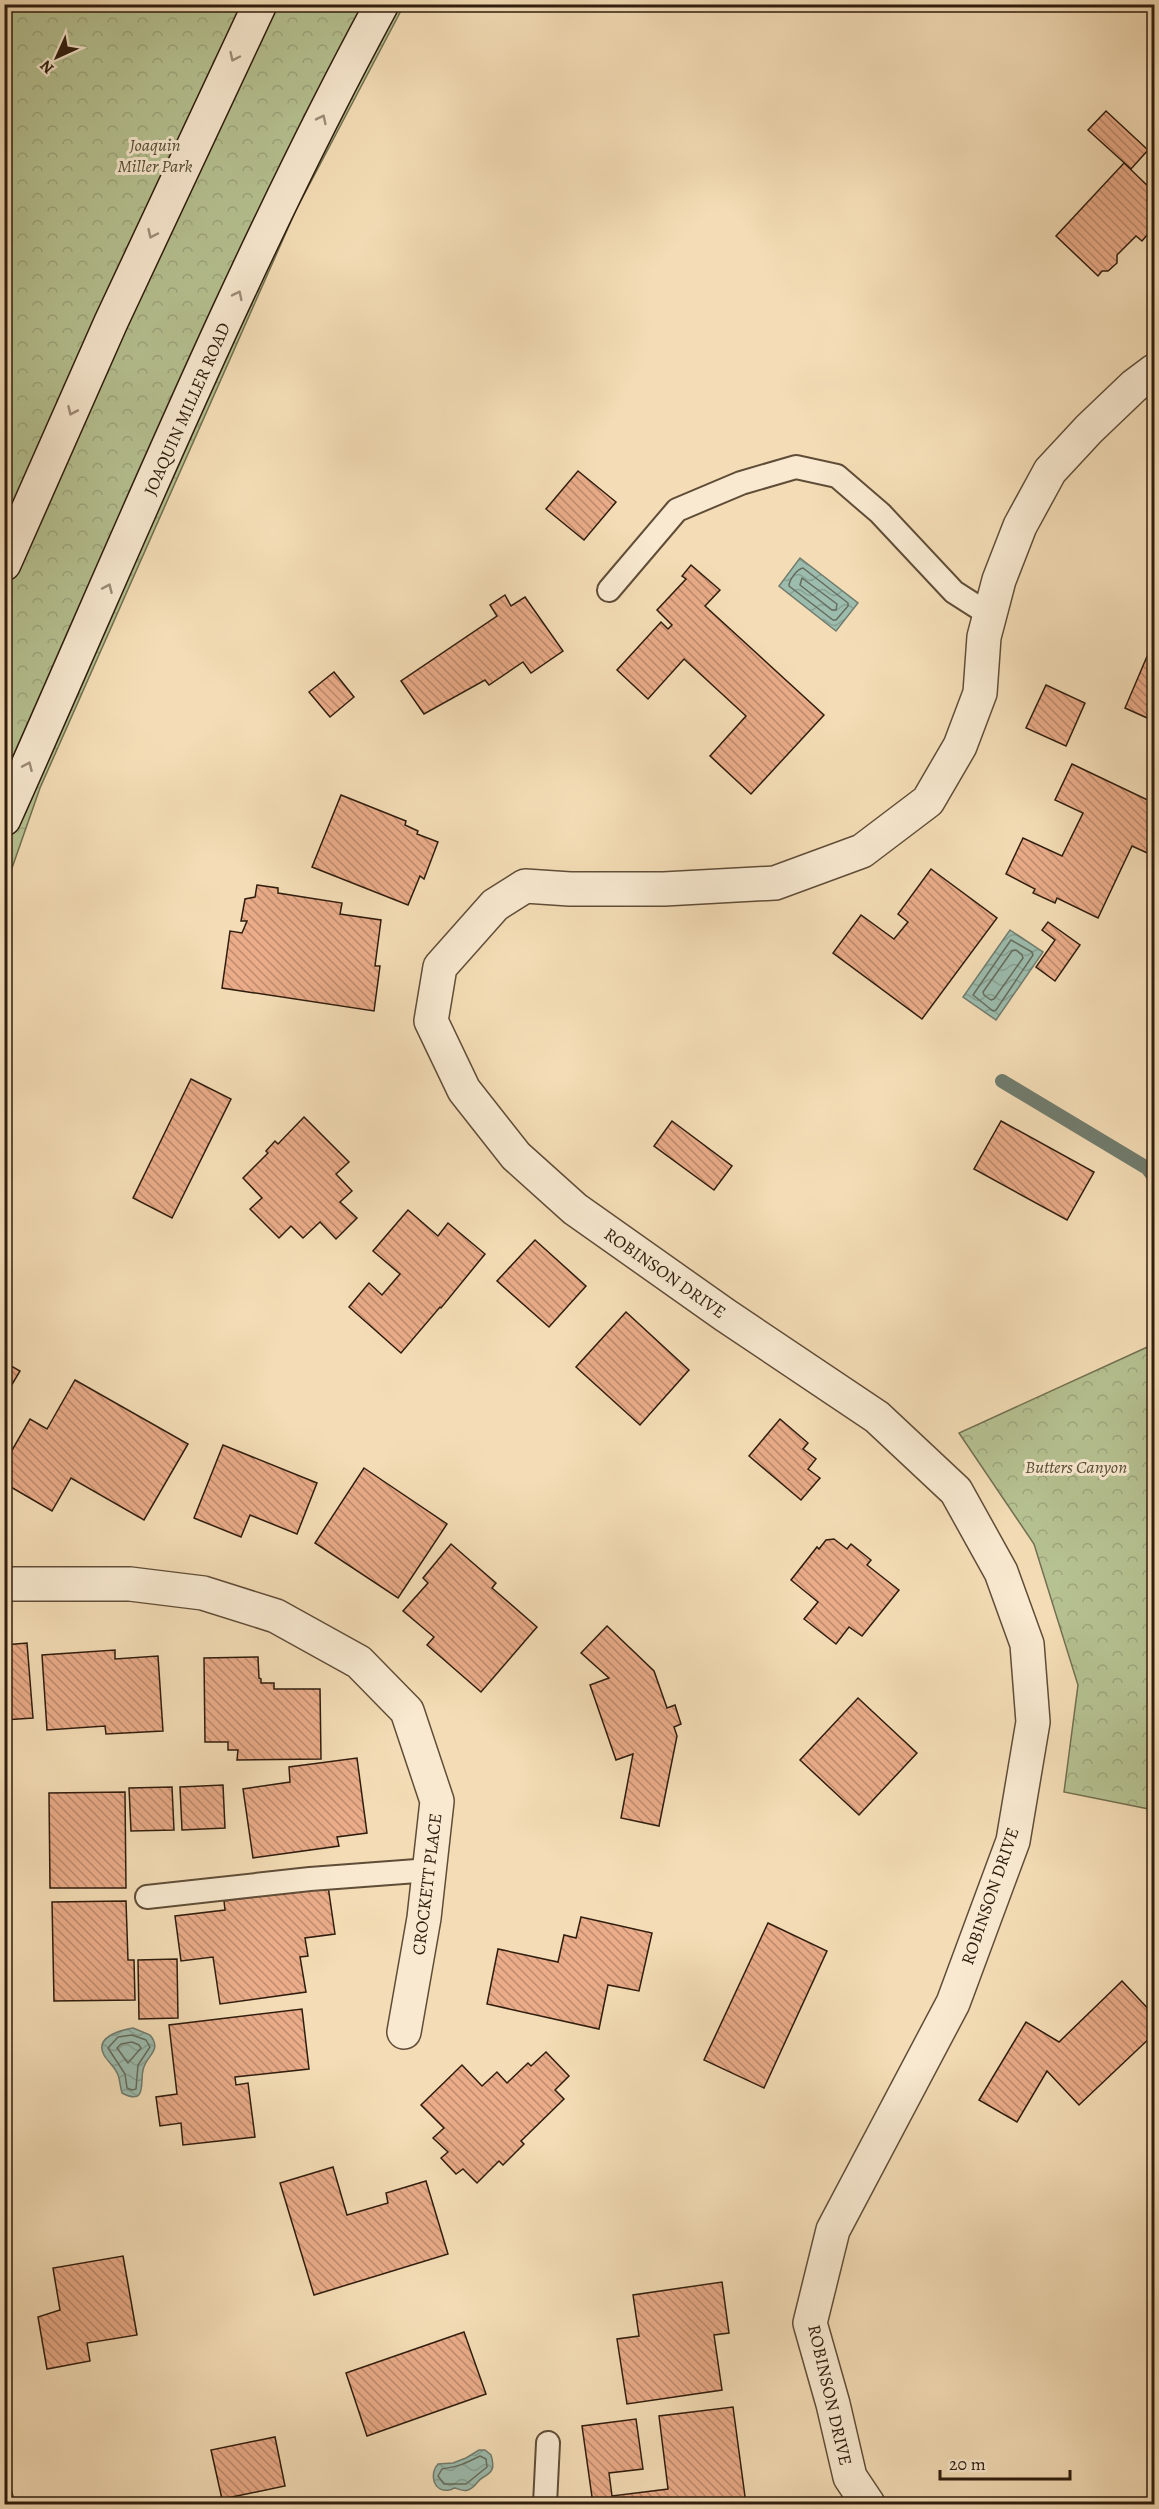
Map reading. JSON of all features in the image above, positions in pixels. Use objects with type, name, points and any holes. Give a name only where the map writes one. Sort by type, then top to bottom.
[{"type":"street","points":[[4,564],[111,322],[260,4]]},
{"type":"street","name":"JOAQUIN MILLER ROAD","points":[[4,819],[214,346],[342,78],[382,4]]},
{"type":"street","name":"ROBINSON DRIVE","points":[[868,2505],[850,2478],[833,2404],[810,2323],[833,2230],[953,2003],[1013,1841],[1033,1722],[1027,1644],[1001,1572],[956,1491],[877,1417],[725,1315],[575,1209],[516,1156],[464,1090],[431,1021],[440,967],[495,905],[525,886],[570,890],[775,884],[862,851],[928,801],[960,746],[980,693],[984,637],[999,580],[1020,525],[1050,471],[1096,422],[1134,386],[1155,371]]},
{"type":"street","name":"CROCKETT PLACE","points":[[4,1584],[130,1584],[203,1593],[276,1616],[359,1662],[407,1711],[437,1801],[430,1870],[404,2032]]},
{"type":"lane","points":[[609,590],[677,510],[741,483],[796,467],[837,476],[880,513],[954,592],[990,615]]},
{"type":"lane","points":[[147,1897],[309,1879],[430,1870]]},
{"type":"lane","points":[[546,2505],[548,2443]]},
{"type":"green space","name":"Joaquin Miller Park","points":[[5,5],[404,5],[296,210],[40,788],[5,888]]},
{"type":"green space","name":"Butters Canyon","points":[[1154,1344],[1154,1810],[1064,1792],[1078,1685],[1034,1544],[959,1433]]},
{"type":"green space","points":[[5,2473],[16,2504],[5,2504]]},
{"type":"water","points":[[800,558],[858,603],[836,631],[779,586]]},
{"type":"water","points":[[1010,930],[1043,952],[996,1020],[963,997]]},
{"type":"water","points":[[133,2028],[150,2035],[155,2045],[143,2070],[141,2091],[135,2097],[122,2093],[117,2072],[102,2049],[103,2043],[110,2036]]},
{"type":"water","points":[[479,2450],[485,2450],[491,2455],[493,2466],[491,2472],[472,2488],[444,2490],[436,2485],[433,2477],[438,2464],[453,2463]]},
{"type":"building","points":[[1106,111],[1148,150],[1131,169],[1088,130]]},
{"type":"building","points":[[1124,163],[1154,192],[1154,227],[1142,241],[1136,236],[1117,255],[1117,263],[1108,271],[1102,271],[1098,276],[1056,236]]},
{"type":"building","points":[[578,471],[616,502],[584,540],[546,509]]},
{"type":"building","points":[[691,565],[720,590],[705,606],[824,715],[751,794],[710,756],[746,716],[684,659],[648,699],[617,670],[661,622],[668,629],[672,625],[657,610],[686,579],[682,576]]},
{"type":"building","points":[[505,595],[511,606],[525,597],[563,651],[531,673],[523,662],[489,685],[485,680],[424,714],[401,681],[497,616],[490,605]]},
{"type":"building","points":[[1154,640],[1154,721],[1125,708]]},
{"type":"building","points":[[334,672],[354,697],[330,717],[309,692]]},
{"type":"building","points":[[1046,685],[1085,703],[1066,746],[1026,728]]},
{"type":"building","points":[[1072,764],[1154,803],[1154,856],[1132,846],[1098,918],[1057,898],[1055,903],[1033,893],[1035,889],[1006,874],[1023,838],[1062,856],[1083,813],[1055,800]]},
{"type":"building","points":[[341,795],[406,821],[405,825],[418,831],[417,834],[438,842],[424,879],[420,876],[408,905],[312,867]]},
{"type":"building","points":[[931,869],[997,918],[922,1019],[833,953],[861,915],[894,939],[908,922],[898,914]]},
{"type":"building","points":[[257,885],[278,888],[278,893],[342,903],[340,914],[381,920],[375,966],[380,966],[374,1011],[222,988],[230,931],[242,933],[247,921],[241,921],[245,899],[255,897]]},
{"type":"building","points":[[1048,922],[1080,945],[1055,981],[1036,967],[1055,940],[1042,930]]},
{"type":"building","points":[[191,1079],[231,1099],[172,1218],[133,1198]]},
{"type":"building","points":[[304,1117],[349,1162],[336,1174],[352,1191],[340,1202],[357,1218],[336,1239],[320,1222],[303,1238],[291,1226],[279,1238],[250,1209],[262,1198],[243,1178],[268,1153],[266,1151],[275,1141],[278,1144]]},
{"type":"building","points":[[672,1121],[732,1166],[714,1190],[654,1146]]},
{"type":"building","points":[[1001,1121],[1094,1172],[1067,1220],[974,1169]]},
{"type":"building","points":[[408,1210],[438,1236],[448,1223],[485,1254],[401,1353],[349,1307],[369,1283],[382,1295],[400,1274],[373,1251]]},
{"type":"building","points":[[535,1240],[586,1286],[549,1327],[497,1281]]},
{"type":"building","points":[[626,1312],[689,1370],[640,1425],[576,1367]]},
{"type":"building","points":[[4,1362],[20,1371],[4,1398]]},
{"type":"building","points":[[75,1380],[188,1444],[144,1520],[71,1478],[52,1511],[4,1483],[4,1464],[30,1419],[47,1429]]},
{"type":"building","points":[[780,1419],[808,1443],[803,1449],[816,1459],[808,1469],[820,1478],[801,1500],[749,1456]]},
{"type":"building","points":[[223,1445],[317,1483],[297,1534],[250,1515],[241,1537],[194,1518]]},
{"type":"building","points":[[364,1468],[447,1524],[398,1598],[315,1543]]},
{"type":"building","points":[[834,1539],[847,1549],[851,1544],[871,1560],[867,1565],[899,1590],[862,1636],[849,1627],[836,1644],[804,1619],[818,1602],[791,1580],[817,1547],[819,1549],[826,1540]]},
{"type":"building","points":[[451,1544],[496,1583],[492,1588],[537,1627],[481,1692],[427,1645],[434,1637],[403,1611],[428,1583],[423,1578]]},
{"type":"building","points":[[607,1626],[654,1671],[667,1708],[675,1705],[681,1724],[674,1727],[677,1736],[659,1826],[621,1818],[633,1754],[616,1760],[590,1685],[609,1678],[581,1653]]},
{"type":"building","points":[[27,1643],[33,1718],[4,1720],[4,1645]]},
{"type":"building","points":[[115,1650],[115,1659],[158,1656],[163,1731],[106,1734],[105,1726],[47,1730],[42,1655]]},
{"type":"building","points":[[258,1657],[261,1683],[274,1683],[274,1689],[320,1689],[321,1759],[237,1760],[238,1750],[228,1750],[228,1742],[205,1742],[204,1658]]},
{"type":"building","points":[[858,1698],[917,1753],[859,1815],[800,1760]]},
{"type":"building","points":[[357,1758],[367,1833],[337,1837],[339,1846],[253,1858],[243,1789],[290,1782],[289,1767]]},
{"type":"building","points":[[223,1785],[225,1828],[182,1830],[180,1787]]},
{"type":"building","points":[[172,1787],[174,1830],[131,1831],[129,1788]]},
{"type":"building","points":[[125,1792],[126,1888],[50,1888],[49,1793]]},
{"type":"building","points":[[328,1886],[335,1934],[305,1938],[308,1956],[300,1957],[306,1992],[220,2004],[213,1957],[181,1961],[175,1916],[225,1910],[224,1901]]},
{"type":"building","points":[[126,1901],[128,1960],[134,1960],[135,2000],[54,2001],[52,1902]]},
{"type":"building","points":[[581,1917],[652,1933],[639,1991],[608,1985],[599,2029],[487,2004],[498,1949],[558,1962],[564,1935],[576,1938]]},
{"type":"building","points":[[768,1923],[827,1951],[764,2088],[704,2060]]},
{"type":"building","points":[[177,1959],[178,2018],[139,2019],[138,1960]]},
{"type":"building","points":[[1122,1981],[1154,2015],[1154,2034],[1079,2105],[1047,2071],[1017,2122],[979,2100],[1026,2022],[1059,2042]]},
{"type":"building","points":[[302,2009],[309,2069],[235,2077],[236,2085],[248,2083],[255,2137],[183,2145],[181,2123],[160,2126],[156,2097],[177,2094],[169,2025]]},
{"type":"building","points":[[546,2052],[569,2076],[555,2090],[564,2099],[521,2141],[524,2144],[503,2165],[499,2161],[477,2183],[463,2169],[456,2174],[441,2158],[448,2152],[433,2138],[444,2128],[421,2105],[462,2065],[482,2086],[497,2072],[507,2083],[528,2063],[531,2066]]},
{"type":"building","points":[[333,2167],[347,2215],[388,2203],[386,2193],[426,2181],[448,2254],[314,2295],[280,2183]]},
{"type":"building","points":[[123,2256],[137,2335],[87,2343],[90,2361],[47,2369],[38,2317],[60,2310],[53,2268]]},
{"type":"building","points":[[722,2282],[729,2333],[714,2335],[722,2390],[627,2404],[617,2339],[639,2336],[633,2295]]},
{"type":"building","points":[[464,2332],[486,2394],[367,2436],[346,2373]]},
{"type":"building","points":[[733,2407],[746,2504],[593,2504],[582,2426],[636,2419],[643,2469],[609,2473],[612,2496],[668,2489],[659,2416]]},
{"type":"building","points":[[275,2437],[285,2486],[222,2499],[211,2450]]},
{"type":"waterway","points":[[1002,1081],[1147,1168],[1154,1177]]}]
